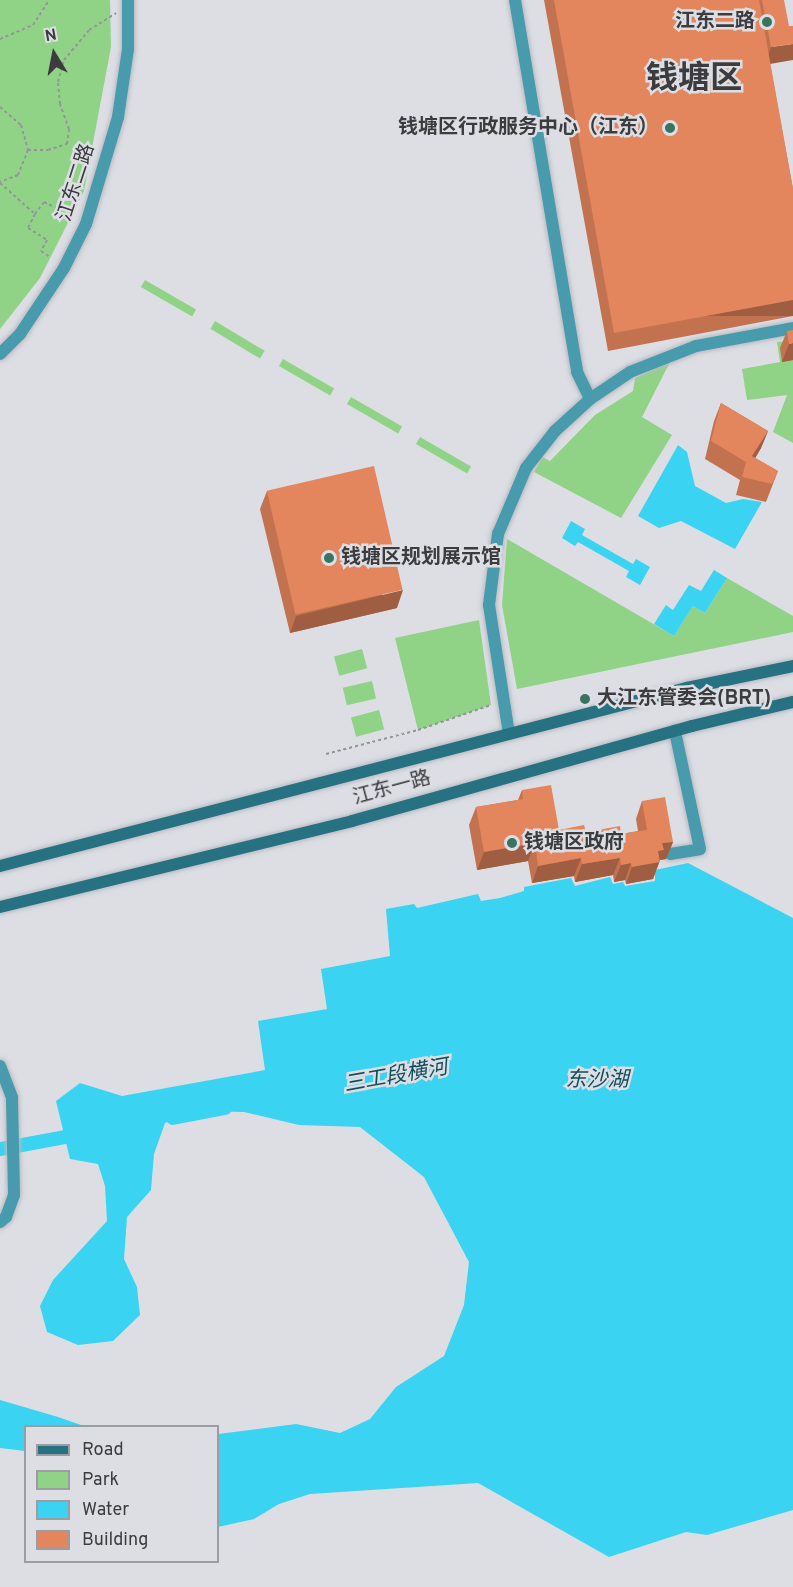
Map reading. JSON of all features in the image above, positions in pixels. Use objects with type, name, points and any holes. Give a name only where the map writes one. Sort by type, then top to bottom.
[{"type":"main road","name":"江东一路","points":[[0,866],[687,688],[791,666]]},
{"type":"main road","name":"江东一路","points":[[0,907],[352,821],[675,731],[793,702]]},
{"type":"main road","points":[[774,707],[793,707]]},
{"type":"street","points":[[515,0],[577,372],[590,399]]},
{"type":"street","name":"江东二路","points":[[0,354],[20,334],[64,268],[86,224],[118,117],[128,49],[128,4]]},
{"type":"street","points":[[509,734],[489,605],[498,534],[526,468],[555,431],[590,399],[630,372],[696,346],[793,328]]},
{"type":"street","points":[[670,854],[706,848],[675,731]]},
{"type":"street","points":[[0,1066],[12,1098],[14,1195],[6,1217],[0,1221]]},
{"type":"path","points":[[0,39],[33,25],[49,0]]},
{"type":"path","points":[[28,150],[48,150],[67,144],[69,129],[60,104],[58,82],[64,60],[89,30],[128,4]]},
{"type":"path","points":[[0,107],[21,125],[28,150],[18,175],[0,182],[35,214]]},
{"type":"path","points":[[50,258],[42,251],[47,240],[28,228],[35,214],[44,202],[72,214]]},
{"type":"path","points":[[326,754],[418,730],[504,700]]},
{"type":"green space","points":[[0,0],[110,0],[111,47],[84,191],[40,278],[0,329]]},
{"type":"green space","points":[[145,280],[196,310],[192,316],[141,287]]},
{"type":"green space","points":[[215,321],[265,351],[260,359],[210,329]]},
{"type":"green space","points":[[793,340],[793,443],[773,432],[787,395],[747,400],[742,369],[780,362],[777,342]]},
{"type":"green space","points":[[283,359],[334,388],[330,395],[279,366]]},
{"type":"green space","points":[[670,362],[642,417],[672,435],[621,518],[534,472],[542,457],[550,461],[595,415],[633,391],[635,378]]},
{"type":"green space","points":[[351,397],[402,426],[398,433],[347,404]]},
{"type":"green space","points":[[420,437],[471,466],[467,473],[416,444]]},
{"type":"green space","points":[[507,539],[674,636],[693,606],[705,613],[727,578],[793,616],[793,632],[517,689],[502,605]]},
{"type":"green space","points":[[479,620],[491,705],[418,730],[395,638]]},
{"type":"green space","points":[[362,649],[367,668],[339,676],[334,657]]},
{"type":"green space","points":[[372,681],[376,699],[347,705],[343,688]]},
{"type":"green space","points":[[379,710],[384,729],[356,737],[351,718]]},
{"type":"water","points":[[678,445],[687,452],[695,486],[726,503],[743,499],[762,502],[735,549],[681,521],[659,528],[638,516]]},
{"type":"water","points":[[571,521],[585,529],[582,535],[633,564],[636,559],[650,567],[640,585],[626,577],[629,571],[578,542],[575,546],[562,538]]},
{"type":"water","points":[[714,570],[727,578],[705,613],[693,606],[674,636],[654,624],[666,605],[673,610],[689,585],[701,591]]},
{"type":"water","name":"东沙湖","points":[[688,863],[793,918],[793,1510],[707,1535],[686,1532],[609,1557],[478,1483],[310,1494],[279,1504],[254,1519],[219,1527],[219,1434],[296,1424],[340,1433],[370,1419],[396,1387],[444,1356],[464,1305],[469,1262],[424,1177],[360,1127],[299,1125],[244,1112],[200,1111],[165,1123],[154,1154],[151,1190],[127,1217],[124,1259],[137,1287],[140,1315],[113,1341],[78,1345],[47,1332],[40,1306],[53,1280],[107,1221],[105,1186],[98,1164],[70,1159],[56,1101],[80,1083],[122,1096],[265,1070],[258,1021],[327,1009],[321,969],[390,956],[386,909],[414,904],[417,908],[478,894],[481,901],[500,898],[524,891],[524,887],[571,878],[575,886],[610,877],[613,884],[623,882],[625,886],[655,881],[655,870]]},
{"type":"water","points":[[0,1400],[81,1425],[24,1425],[24,1451],[0,1448]]},
{"type":"building","name":"钱塘区行政服务中心（江东）","points":[[554,0],[759,0],[793,189],[793,300],[614,333]]},
{"type":"building","points":[[762,0],[784,0],[789,26],[793,26],[793,44],[771,47]]},
{"type":"building","points":[[793,330],[793,343],[789,344],[787,331]]},
{"type":"building","points":[[721,403],[768,431],[752,456],[778,471],[772,484],[742,477],[746,462],[711,441]]},
{"type":"building","name":"钱塘区规划展示馆","points":[[374,466],[403,590],[295,614],[267,491]]},
{"type":"building","points":[[551,785],[559,830],[584,825],[586,832],[620,826],[621,834],[647,830],[642,801],[665,797],[673,842],[662,843],[664,850],[658,851],[660,862],[632,867],[631,863],[621,865],[620,858],[582,864],[581,858],[538,866],[535,843],[484,852],[476,807],[523,799],[522,790]]},
{"type":"waterway","name":"三工段横河","points":[[173,1118],[225,1108]]},
{"type":"waterway","name":"三工段横河","points":[[0,1149],[81,1134]]},
{"type":"place","name":"江东二路","points":[[767,22]]},
{"type":"place","name":"钱塘区行政服务中心（江东）","points":[[670,128]]},
{"type":"place","name":"钱塘区规划展示馆","points":[[329,558]]},
{"type":"place","name":"大江东管委会(BRT)","points":[[585,699]]},
{"type":"place","name":"钱塘区政府","points":[[512,843]]},
{"type":"district","name":"钱塘区","points":[[694,80]]}]
